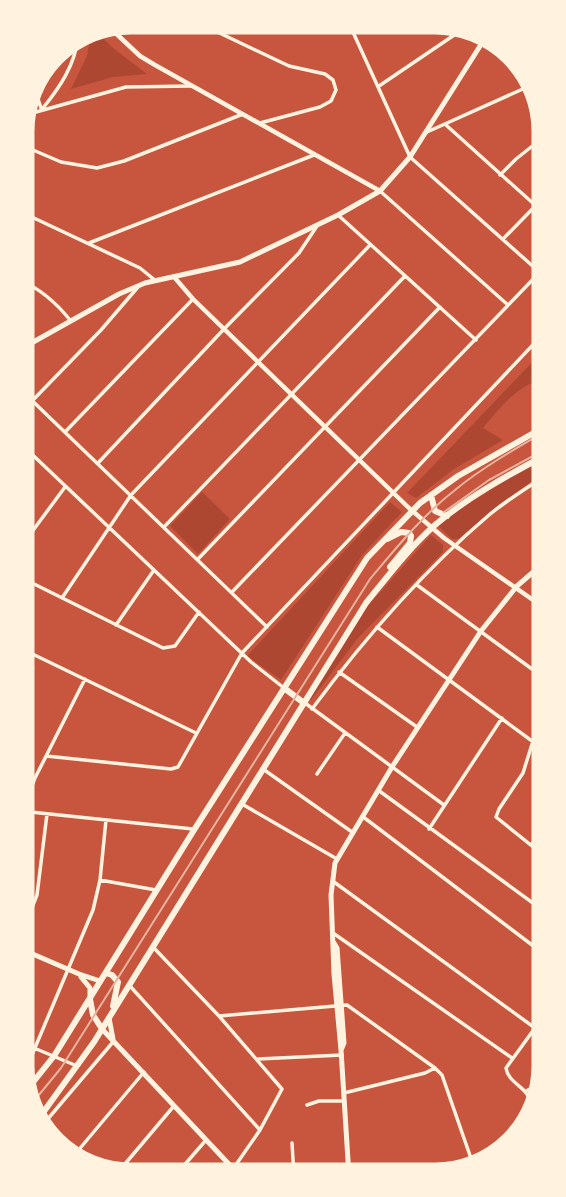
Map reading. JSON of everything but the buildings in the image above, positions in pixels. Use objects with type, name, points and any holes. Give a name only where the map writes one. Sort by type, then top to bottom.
[{"type":"main road","points":[[30,344],[102,301],[156,281],[240,261],[338,215],[380,191],[410,158],[482,42]]},
{"type":"main road","points":[[32,1084],[54,1056],[345,589],[379,543],[431,495],[486,459],[536,432]]},
{"type":"main road","points":[[366,603],[432,528],[536,460]]},
{"type":"main road","points":[[431,495],[435,511],[447,516]]},
{"type":"main road","points":[[42,1115],[78,1067],[366,603],[410,543],[411,536],[401,531],[379,543]]},
{"type":"main road","points":[[348,1167],[342,1053],[344,1043],[339,1007],[337,948],[332,933],[332,880],[337,859],[417,727],[481,631],[517,586],[536,570]]},
{"type":"main road","points":[[284,688],[304,703]]},
{"type":"main road","points":[[293,695],[309,696]]},
{"type":"main road","points":[[30,953],[100,981]]},
{"type":"main road","points":[[106,972],[118,982],[111,1014],[114,1040]]},
{"type":"main road","points":[[79,974],[89,986],[93,1015],[102,1029],[231,1167]]},
{"type":"street","points":[[213,30],[289,66],[325,74],[333,80],[336,90],[331,101],[320,107],[260,123]]},
{"type":"street","points":[[352,30],[410,158],[536,268]]},
{"type":"street","points":[[354,33],[358,30]]},
{"type":"street","points":[[114,33],[140,55],[191,86],[380,191],[508,306]]},
{"type":"street","points":[[379,86],[458,33]]},
{"type":"street","points":[[41,110],[69,70],[75,46]]},
{"type":"street","points":[[32,113],[126,86],[191,86]]},
{"type":"street","points":[[427,133],[527,87]]},
{"type":"street","points":[[37,95],[41,110]]},
{"type":"street","points":[[30,149],[61,162],[97,168],[124,161],[243,114]]},
{"type":"street","points":[[446,125],[535,205],[503,239]]},
{"type":"street","points":[[500,175],[536,143]]},
{"type":"street","points":[[89,243],[316,154]]},
{"type":"street","points":[[338,215],[476,340]]},
{"type":"street","points":[[30,216],[146,271],[156,281]]},
{"type":"street","points":[[98,463],[224,328],[299,253],[319,224]]},
{"type":"street","points":[[62,598],[131,495],[370,244]]},
{"type":"street","points":[[164,527],[405,276]]},
{"type":"street","points":[[232,592],[536,276]]},
{"type":"street","points":[[175,278],[193,299],[432,528],[536,601]]},
{"type":"street","points":[[30,284],[48,297],[70,320]]},
{"type":"street","points":[[33,401],[139,286]]},
{"type":"street","points":[[65,432],[193,299]]},
{"type":"street","points":[[198,559],[440,307]]},
{"type":"street","points":[[46,756],[171,769],[178,766],[242,653],[536,342]]},
{"type":"street","points":[[30,398],[267,627]]},
{"type":"street","points":[[30,453],[242,653],[284,688]]},
{"type":"street","points":[[312,709],[376,626],[492,513],[536,482]]},
{"type":"street","points":[[30,534],[65,487]]},
{"type":"street","points":[[116,625],[154,570]]},
{"type":"street","points":[[30,582],[163,648],[169,649],[178,642],[198,612]]},
{"type":"street","points":[[417,585],[536,672]]},
{"type":"street","points":[[376,626],[536,743]]},
{"type":"street","points":[[30,657],[32,653],[196,733]]},
{"type":"street","points":[[339,672],[417,727]]},
{"type":"street","points":[[30,792],[85,679]]},
{"type":"street","points":[[304,703],[444,805]]},
{"type":"street","points":[[429,829],[502,718]]},
{"type":"street","points":[[317,774],[345,733]]},
{"type":"street","points":[[533,741],[523,773],[496,815],[499,821],[536,849]]},
{"type":"street","points":[[263,769],[352,832]]},
{"type":"street","points":[[378,790],[536,905]]},
{"type":"street","points":[[242,804],[337,859]]},
{"type":"street","points":[[30,812],[194,830]]},
{"type":"street","points":[[30,912],[37,895],[47,814]]},
{"type":"street","points":[[362,816],[536,948]]},
{"type":"street","points":[[30,1058],[93,910],[100,880],[106,821]]},
{"type":"street","points":[[531,845],[536,839]]},
{"type":"street","points":[[100,880],[156,890]]},
{"type":"street","points":[[332,880],[535,1028],[506,1068],[513,1081],[526,1091],[530,1102]]},
{"type":"street","points":[[332,933],[512,1058]]},
{"type":"street","points":[[153,947],[219,1016],[282,1089],[260,1130],[234,1167]]},
{"type":"street","points":[[128,985],[260,1130]]},
{"type":"street","points":[[219,1016],[347,1005],[435,1068],[444,1079],[472,1161]]},
{"type":"street","points":[[46,1121],[114,1040]]},
{"type":"street","points":[[34,1048],[78,1067]]},
{"type":"street","points":[[258,1059],[342,1053]]},
{"type":"street","points":[[344,1093],[425,1073],[435,1068]]},
{"type":"street","points":[[77,1152],[144,1072]]},
{"type":"street","points":[[526,1091],[534,1087]]},
{"type":"street","points":[[307,1105],[319,1101],[344,1101]]},
{"type":"street","points":[[123,1166],[174,1105]]},
{"type":"street","points":[[183,1167],[206,1140]]},
{"type":"street","points":[[292,1143],[293,1167]]},
{"type":"shaded area","points":[[100,35],[147,74],[113,77],[71,89],[87,56],[90,39]]},
{"type":"shaded area","points":[[536,358],[536,381],[518,391],[483,428],[503,440],[454,469],[416,498],[407,493]]},
{"type":"shaded area","points":[[529,466],[536,471],[536,478],[458,539],[452,539],[438,526]]},
{"type":"shaded area","points":[[202,492],[230,519],[198,554],[170,526]]},
{"type":"shaded area","points":[[390,502],[402,512],[362,555],[281,680],[247,656]]},
{"type":"shaded area","points":[[431,535],[443,545],[443,552],[358,638],[311,700],[309,699],[366,608]]},
{"type":"railway","points":[[35,1099],[61,1068],[370,579],[410,532],[443,500],[488,466],[536,437]]},
{"type":"railway","points":[[444,512],[489,480],[536,454]]}]
